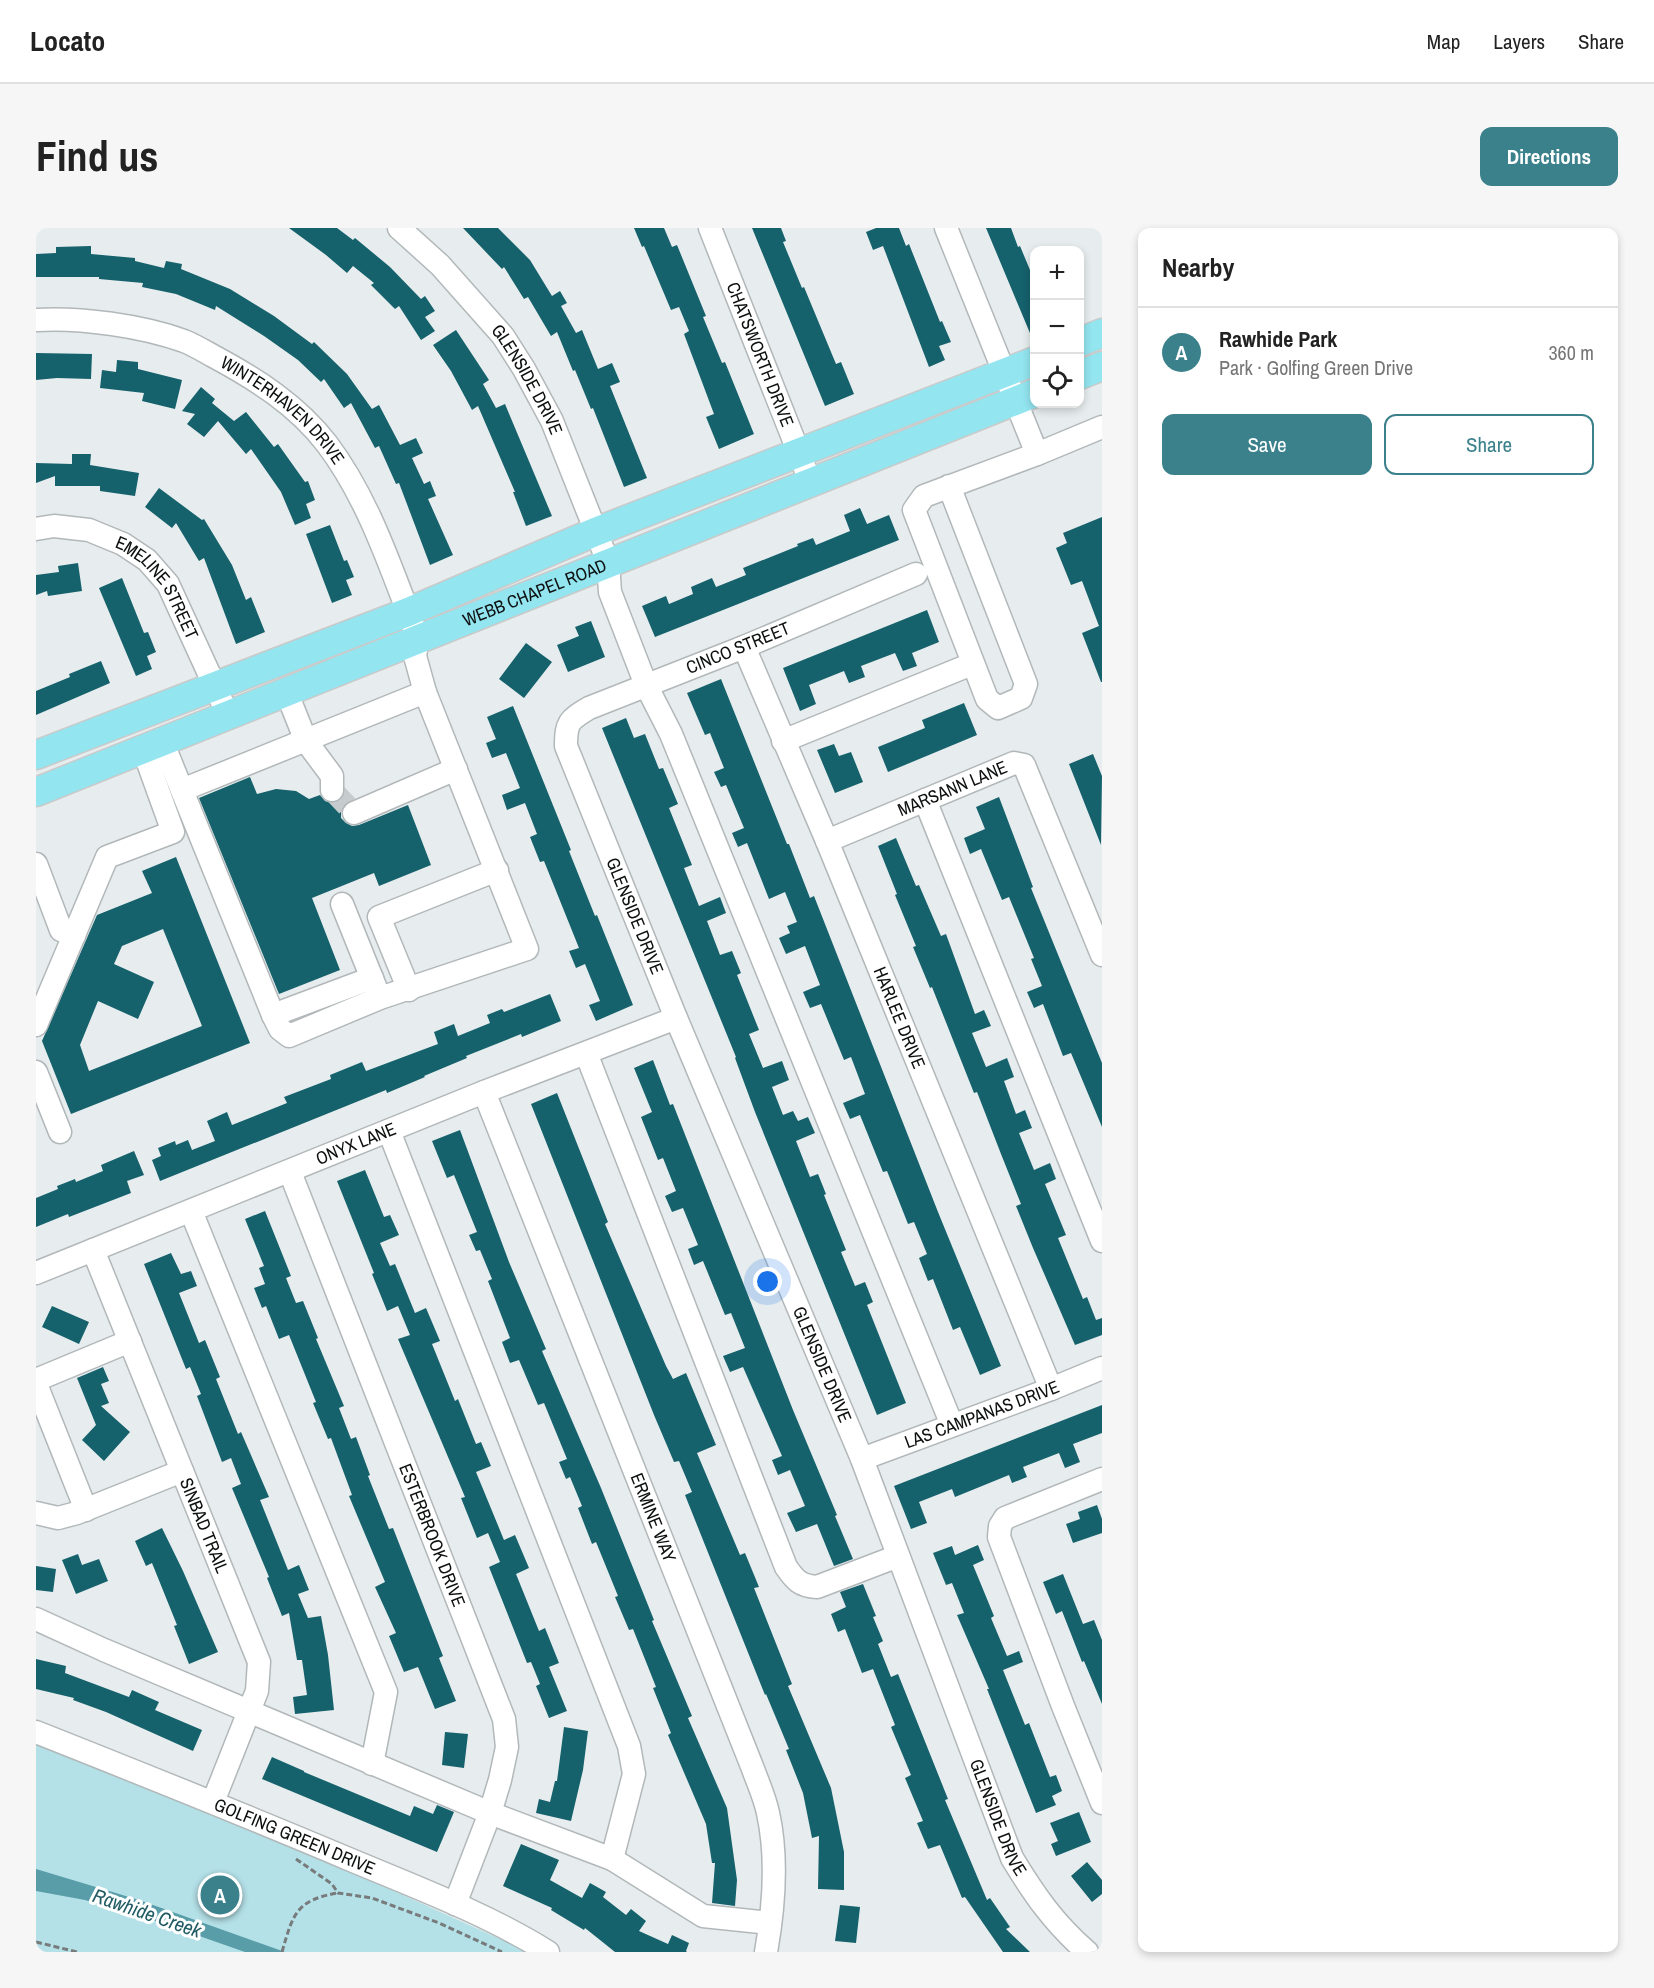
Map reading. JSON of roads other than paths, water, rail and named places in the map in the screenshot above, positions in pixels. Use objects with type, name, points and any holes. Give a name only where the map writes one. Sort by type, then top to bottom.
[{"type":"main road","points":[[1084,340],[1102,333]]},
{"type":"main road","name":"WEBB CHAPEL ROAD","points":[[36,755],[408,612],[595,532],[1030,363]]},
{"type":"main road","points":[[1084,373],[1102,366]]},
{"type":"main road","name":"WEBB CHAPEL ROAD","points":[[36,792],[1025,397]]},
{"type":"main road","points":[[130,719],[152,745]]},
{"type":"street","name":"GLENSIDE DRIVE","points":[[399,228],[440,265],[503,336],[552,421],[608,562],[610,592],[646,685],[675,745],[952,1425]]},
{"type":"street","name":"CHATSWORTH DRIVE","points":[[710,228],[810,481]]},
{"type":"street","points":[[945,228],[1004,374],[1025,397],[1037,454]]},
{"type":"street","name":"WINTERHAVEN DRIVE","points":[[36,320],[92,322],[135,328],[185,341],[232,366],[272,390],[308,421],[328,446],[358,494],[375,529],[418,638],[416,656],[425,692],[527,949],[409,990]]},
{"type":"street","points":[[950,486],[1026,684],[1021,698],[998,708],[987,699],[914,510],[924,496],[1102,427]]},
{"type":"street","name":"EMELINE STREET","points":[[36,529],[54,526],[89,530],[123,544],[147,560],[168,584],[228,715]]},
{"type":"street","name":"CINCO STREET","points":[[566,729],[571,719],[589,708],[916,574]]},
{"type":"street","name":"HARLEE DRIVE","points":[[744,646],[827,841],[1051,1389]]},
{"type":"street","points":[[783,741],[962,668]]},
{"type":"street","points":[[286,691],[306,741],[332,783]]},
{"type":"street","points":[[182,790],[425,692]]},
{"type":"street","name":"GLENSIDE DRIVE","points":[[566,729],[566,747],[676,1018],[861,1459],[1012,1858],[1034,1895],[1064,1931],[1087,1952]]},
{"type":"street","points":[[152,745],[182,790],[273,1015],[280,1029],[289,1036],[376,988],[409,990],[379,917],[497,870]]},
{"type":"street","points":[[36,1025],[107,857],[173,832],[152,745]]},
{"type":"street","name":"MARSANN LANE","points":[[827,841],[1014,763],[1024,765],[1102,955]]},
{"type":"street","points":[[354,813],[456,769]]},
{"type":"street","points":[[925,800],[1102,1241]]},
{"type":"street","points":[[36,864],[61,930],[74,936]]},
{"type":"street","points":[[342,904],[376,988]]},
{"type":"street","name":"ONYX LANE","points":[[36,1273],[484,1092],[676,1018]]},
{"type":"street","points":[[586,1053],[786,1567],[797,1583],[807,1587],[816,1587],[898,1556]]},
{"type":"street","points":[[36,1072],[60,1132]]},
{"type":"street","name":"ERMINE WAY","points":[[484,1092],[744,1746],[768,1812],[774,1864],[766,1952]]},
{"type":"street","points":[[389,1131],[628,1746],[634,1774],[612,1859]]},
{"type":"street","name":"ESTERBROOK DRIVE","points":[[290,1172],[504,1719],[507,1747],[490,1813],[455,1904]]},
{"type":"street","points":[[191,1211],[386,1692],[372,1764]]},
{"type":"street","name":"SINBAD TRAIL","points":[[93,1250],[259,1662],[257,1691],[213,1802]]},
{"type":"street","points":[[86,1510],[36,1382],[130,1341]]},
{"type":"street","name":"LAS CAMPANAS DRIVE","points":[[861,1459],[1102,1368]]},
{"type":"street","points":[[36,1514],[58,1518],[86,1510],[182,1471]]},
{"type":"street","points":[[1102,1479],[1005,1518],[1000,1526],[999,1537],[1102,1803]]},
{"type":"street","points":[[36,1619],[372,1764],[490,1813],[612,1859],[703,1916],[770,1923]]},
{"type":"street","name":"GOLFING GREEN DRIVE","points":[[36,1732],[213,1802],[455,1904],[517,1932],[548,1952]]},
{"type":"water","name":"Rawhide Creek","points":[[36,1869],[139,1900],[285,1952],[245,1952],[165,1924],[85,1900],[36,1891]]},
{"type":"tunnel","points":[[332,790],[354,813]]},
{"type":"place","name":"Rawhide Park","points":[[220,1895]]}]
